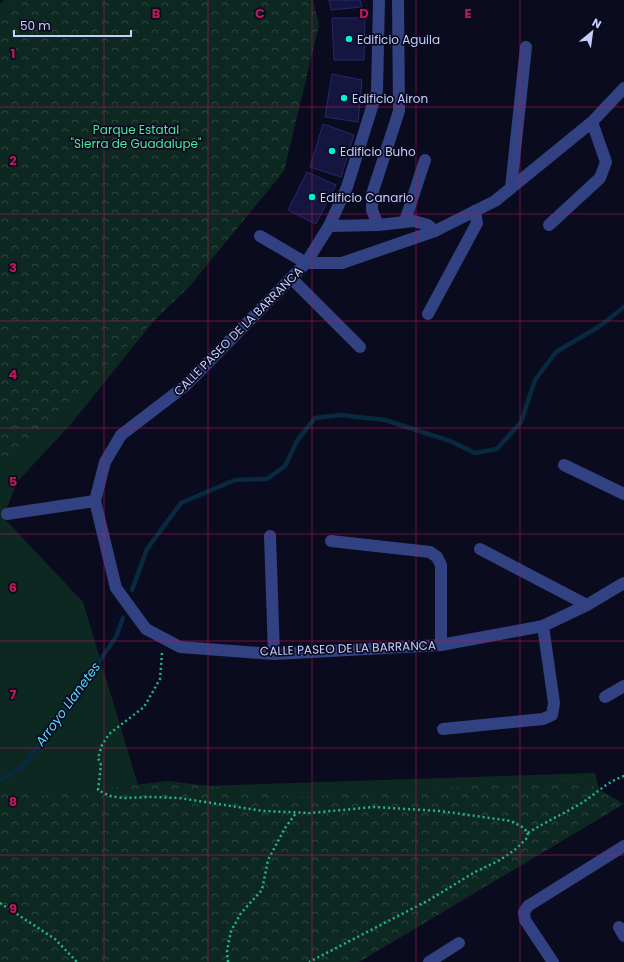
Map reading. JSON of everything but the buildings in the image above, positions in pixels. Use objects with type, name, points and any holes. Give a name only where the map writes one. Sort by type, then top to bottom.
[{"type":"street","name":"CALLE PASEO DE LA BARRANCA","points":[[379,0],[377,91],[347,187],[329,226],[306,263],[185,386],[121,436],[105,462],[95,501],[116,588],[146,629],[180,647],[274,654],[440,645],[542,626],[587,605],[624,583]]},
{"type":"street","points":[[378,225],[372,210],[372,194],[399,111],[398,0]]},
{"type":"street","points":[[511,188],[526,47]]},
{"type":"street","name":"CALLE PASEO DE LA BARRANCA","points":[[306,263],[342,263],[435,231],[495,201],[592,122],[624,88]]},
{"type":"street","points":[[549,225],[600,178],[605,171],[606,162],[592,122]]},
{"type":"street","points":[[405,221],[425,160]]},
{"type":"street","points":[[428,314],[477,223],[475,211]]},
{"type":"street","points":[[329,226],[378,225],[405,221],[422,222],[435,231]]},
{"type":"street","points":[[260,236],[306,263]]},
{"type":"street","points":[[291,278],[360,347]]},
{"type":"street","points":[[564,465],[624,494]]},
{"type":"street","points":[[7,514],[95,501]]},
{"type":"street","points":[[270,536],[274,654]]},
{"type":"street","points":[[331,541],[430,552],[437,557],[441,565],[440,645]]},
{"type":"street","points":[[480,549],[587,605]]},
{"type":"street","points":[[442,729],[543,719],[552,715],[554,704],[542,626]]},
{"type":"street","points":[[605,697],[624,686]]},
{"type":"street","points":[[553,962],[525,920],[524,912],[528,906],[624,846]]},
{"type":"street","points":[[429,962],[459,943]]},
{"type":"path","points":[[168,641],[161,659],[160,679],[144,707],[109,734],[102,745],[98,758],[101,765],[98,790],[110,796],[123,798],[179,798],[257,810],[296,813],[374,807],[418,809],[511,821],[524,828],[528,833]]},
{"type":"path","points":[[309,962],[435,897],[475,872],[500,860],[516,849],[526,839],[528,833],[545,821],[580,804],[611,781],[624,776]]},
{"type":"path","points":[[228,962],[227,951],[231,931],[241,913],[262,890],[268,860],[285,828],[296,813]]},
{"type":"path","points":[[0,903],[55,939],[77,962]]},
{"type":"green space","points":[[4,0],[282,0],[257,193],[71,424],[18,481],[3,517],[83,602],[139,788],[595,773],[605,811],[0,962],[0,3]]},
{"type":"green space","name":"Parque Estatal \"Sierra de Guadalupe\"","points":[[14,0],[313,0],[319,25],[284,171],[189,287],[0,467],[0,13]]},
{"type":"green space","points":[[579,778],[624,804],[359,962],[0,962],[0,787],[39,796],[168,781],[299,797]]},
{"type":"waterway","name":"Arroyo Llanetes","points":[[132,590],[147,549],[181,503],[235,480],[267,479],[285,466],[297,441],[315,418],[341,415],[385,420],[450,441],[475,453],[497,449],[521,422],[535,380],[556,352],[600,326],[624,307]]},
{"type":"waterway","name":"Arroyo Llanetes","points":[[0,780],[21,768],[70,704],[116,637],[123,618]]},
{"type":"place","name":"Edificio Aguila","points":[[349,39]]},
{"type":"place","name":"Edificio Airon","points":[[344,98]]},
{"type":"place","name":"Edificio Buho","points":[[332,151]]},
{"type":"place","name":"Edificio Canario","points":[[312,197]]}]
